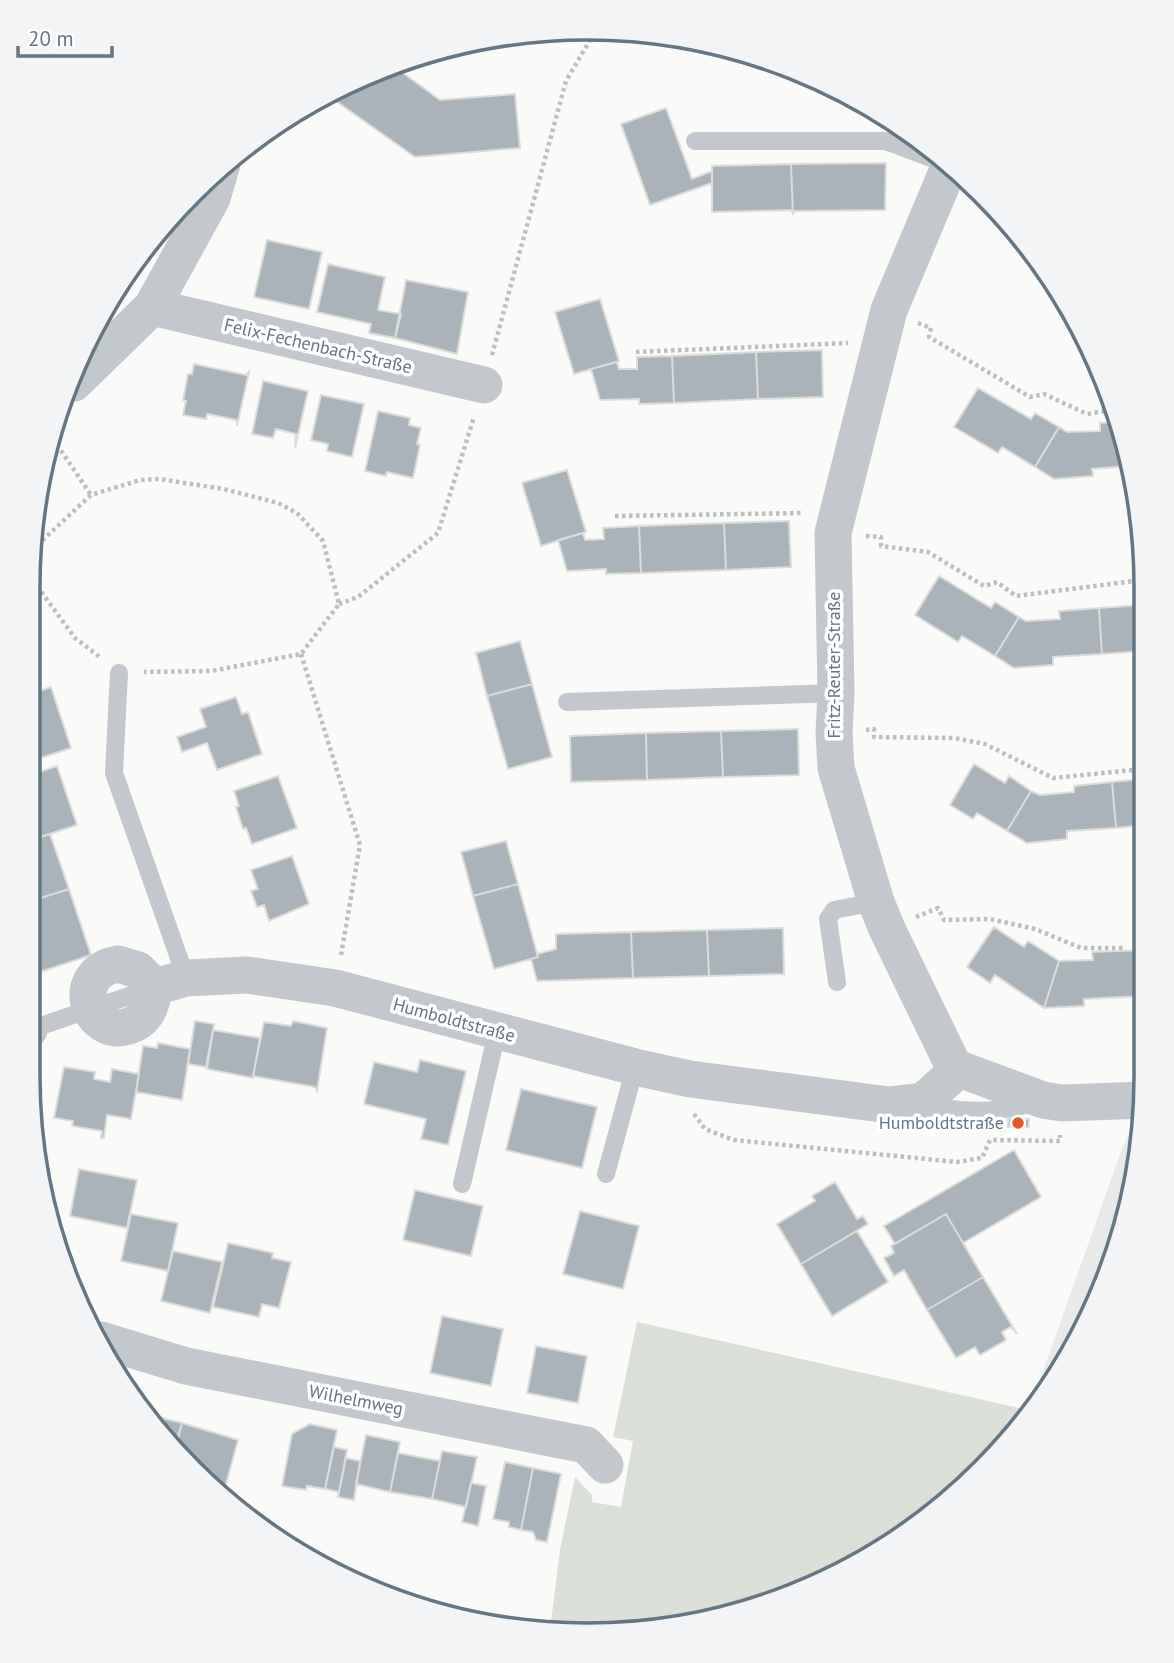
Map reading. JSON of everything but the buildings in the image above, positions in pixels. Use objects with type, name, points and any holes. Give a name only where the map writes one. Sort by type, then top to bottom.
[{"type":"street","name":"Fritz-Reuter-Straße","points":[[946,175],[884,326],[836,523],[834,733],[836,768],[881,916],[954,1067]]},
{"type":"street","points":[[84,373],[152,307],[212,198],[215,186]]},
{"type":"street","name":"Felix-Fechenbach-Straße","points":[[152,307],[484,385]]},
{"type":"street","name":"Humboldtstraße","points":[[171,983],[247,975],[335,988],[497,1032],[690,1079],[889,1105],[923,1101]]},
{"type":"street","points":[[90,1008],[96,1018],[105,1025],[126,1027],[144,1017],[171,983]]},
{"type":"street","points":[[923,1101],[949,1078],[954,1067],[1043,1100],[1062,1103],[1133,1100]]},
{"type":"street","name":"Wilhelmweg","points":[[111,1343],[186,1366],[586,1445],[605,1465]]},
{"type":"lane","points":[[695,141],[886,141],[922,154]]},
{"type":"lane","points":[[119,673],[114,773],[171,983]]},
{"type":"lane","points":[[567,702],[835,692]]},
{"type":"lane","points":[[837,982],[828,919],[834,910],[881,916]]},
{"type":"lane","points":[[40,1026],[90,1008]]},
{"type":"lane","points":[[462,1184],[497,1032]]},
{"type":"lane","points":[[606,1174],[635,1067]]},
{"type":"lane","points":[[923,1101],[940,1109],[1014,1110],[1043,1100]]},
{"type":"path","points":[[40,590],[75,638],[119,673],[211,671],[301,654],[340,604],[358,597],[438,533],[484,385],[566,81],[591,40]]},
{"type":"path","points":[[636,352],[884,326],[930,328],[929,337],[1030,397],[1044,394],[1087,414],[1105,411]]},
{"type":"path","points":[[59,446],[91,495]]},
{"type":"path","points":[[42,540],[91,495],[140,480],[159,479],[224,489],[278,503],[297,513],[323,541],[340,604]]},
{"type":"path","points":[[615,516],[836,523],[881,537],[881,546],[928,552],[984,586],[998,582],[1016,596],[1134,581]]},
{"type":"path","points":[[301,654],[359,845],[335,988]]},
{"type":"path","points":[[834,733],[874,729],[874,737],[954,738],[985,744],[1053,778],[1134,770]]},
{"type":"path","points":[[881,916],[937,908],[944,920],[990,919],[1035,929],[1081,948],[1126,948]]},
{"type":"path","points":[[690,1079],[689,1107],[705,1129],[734,1140],[957,1162],[982,1158],[990,1140],[1042,1140]]},
{"type":"shaded area","points":[[1131,1131],[1123,1183],[1105,1252],[1077,1318],[1038,1386],[1123,1146]]},
{"type":"shaded area","points":[[637,1322],[1021,1409],[974,1463],[920,1510],[860,1549],[796,1581],[763,1594],[694,1612],[623,1622],[551,1622],[560,1550],[575,1477],[592,1495],[592,1502],[621,1507],[633,1441],[613,1437]]},
{"type":"place","name":"Humboldtstraße","points":[[1018,1123]]}]
